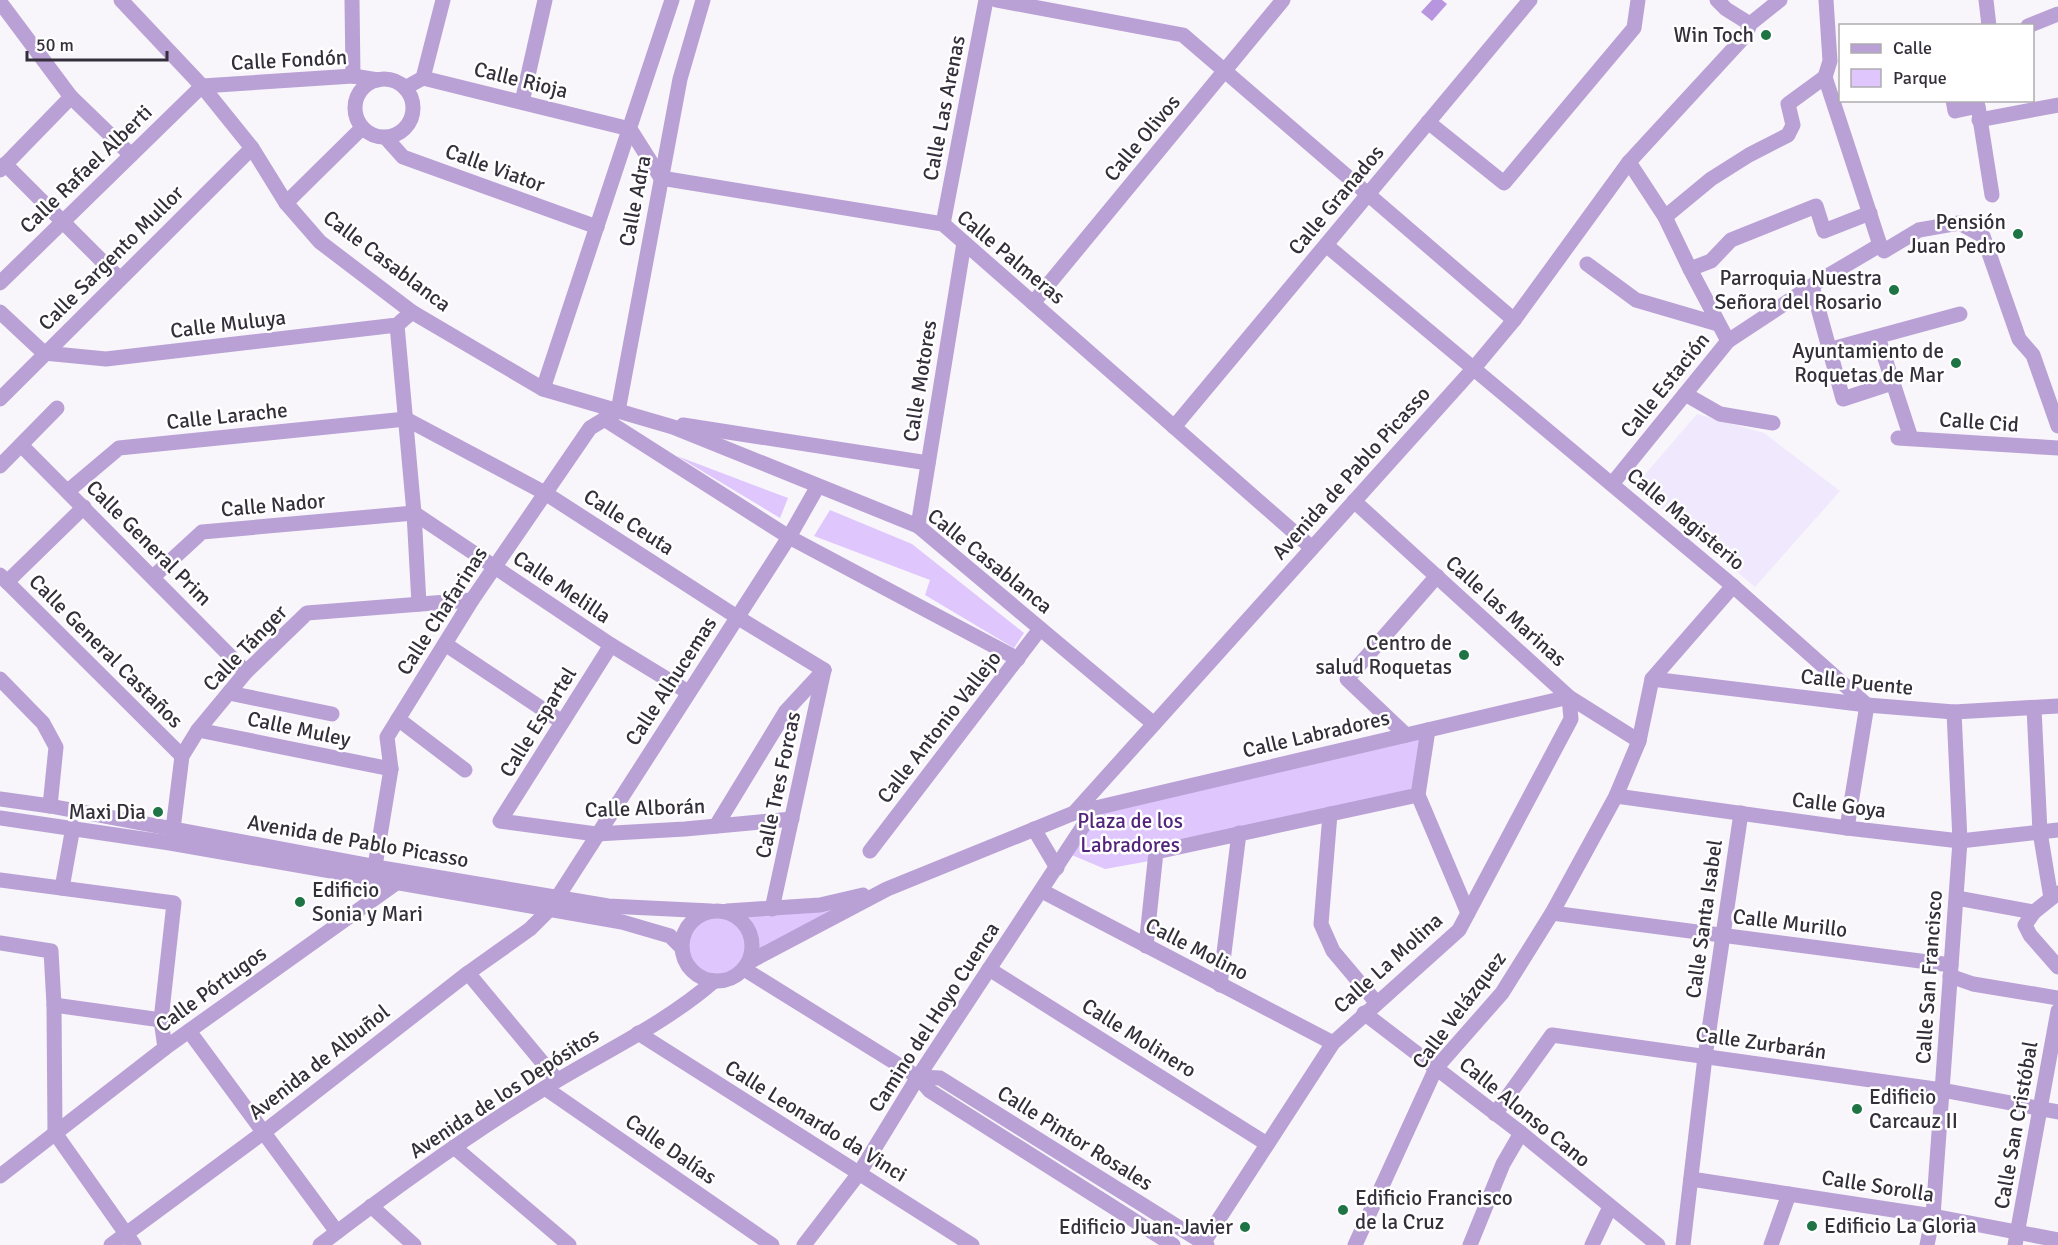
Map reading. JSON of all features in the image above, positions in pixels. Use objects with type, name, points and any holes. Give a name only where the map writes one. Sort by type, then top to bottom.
[{"type":"street","name":"Calle Casablanca","points":[[121,0],[202,86],[252,148],[286,202],[320,242],[412,312],[543,389],[673,427],[918,526],[1154,724]]},
{"type":"street","points":[[352,0],[353,75]]},
{"type":"street","points":[[405,88],[423,78],[442,0]]},
{"type":"street","points":[[522,102],[545,0]]},
{"type":"street","name":"Calle Adra","points":[[543,389],[672,0]]},
{"type":"street","name":"Calle Adra","points":[[618,411],[680,79],[703,0]]},
{"type":"street","name":"Calle Las Arenas","points":[[943,224],[986,0]]},
{"type":"street","points":[[996,0],[1183,35],[1514,320]]},
{"type":"street","name":"Calle Olivos","points":[[1033,303],[1283,0]]},
{"type":"street","name":"Calle Granados","points":[[1174,427],[1530,0]]},
{"type":"street","points":[[1428,122],[1504,183],[1634,28],[1638,0]]},
{"type":"street","points":[[1718,0],[1726,9],[1750,24]]},
{"type":"street","name":"Avenida de Pablo Picasso","points":[[746,965],[886,889],[1074,813],[1474,368],[1514,320],[1629,162],[1746,35],[1750,24],[1780,0]]},
{"type":"street","points":[[1665,218],[1711,179],[1749,155],[1788,135],[1793,125],[1788,104],[1826,77],[1835,60],[1826,0]]},
{"type":"street","points":[[1986,0],[1989,24]]},
{"type":"street","points":[[3,11],[70,97],[131,154]]},
{"type":"street","points":[[2033,24],[2058,14]]},
{"type":"street","name":"Calle Fondón","points":[[202,86],[353,75],[378,80]]},
{"type":"street","points":[[1826,77],[1880,245]]},
{"type":"street","name":"Calle Rioja","points":[[423,78],[630,129]]},
{"type":"street","points":[[378,80],[396,82],[405,88],[413,106],[408,126],[400,133],[386,138],[371,134],[362,128],[355,110],[356,100],[364,87],[378,80]]},
{"type":"street","name":"Calle Rafael Alberti","points":[[0,282],[202,86]]},
{"type":"street","points":[[70,97],[3,167],[63,221],[120,279]]},
{"type":"street","points":[[1953,102],[1955,111],[1978,106],[1992,195]]},
{"type":"street","points":[[1979,120],[2058,105]]},
{"type":"street","points":[[286,202],[362,128]]},
{"type":"street","points":[[630,129],[661,178]]},
{"type":"street","name":"Calle Viator","points":[[386,138],[403,157],[597,227]]},
{"type":"street","name":"Calle Sargento Mullor","points":[[0,399],[252,148]]},
{"type":"street","points":[[1629,162],[1665,218],[1728,341]]},
{"type":"street","name":"Calle Palmeras","points":[[661,178],[943,224],[1312,548]]},
{"type":"street","points":[[1690,269],[1711,261],[1731,240],[1816,206],[1824,231],[1870,213]]},
{"type":"street","name":"Calle Estación","points":[[1612,484],[1728,341],[1880,245],[1884,251],[1919,230],[1959,223],[1983,236],[2019,339],[2033,355],[2058,426]]},
{"type":"street","name":"Calle Motores","points":[[918,526],[964,243]]},
{"type":"street","name":"Calle Magisterio","points":[[1326,245],[1733,586],[1867,705]]},
{"type":"street","points":[[1587,264],[1636,300],[1718,324]]},
{"type":"street","points":[[1812,286],[1843,399],[1892,383],[1878,337]]},
{"type":"street","points":[[0,312],[44,353]]},
{"type":"street","points":[[412,312],[397,325],[414,513],[419,604]]},
{"type":"street","points":[[1828,350],[1960,314]]},
{"type":"street","name":"Calle Muluya","points":[[44,353],[106,359],[397,325]]},
{"type":"street","name":"Calle Cid","points":[[1892,383],[1904,438],[2058,448]]},
{"type":"street","points":[[1685,394],[1720,414],[1773,423]]},
{"type":"street","points":[[0,466],[57,408]]},
{"type":"street","name":"Calle Chafarinas","points":[[375,866],[391,769],[387,737],[472,600],[590,428],[618,411]]},
{"type":"street","name":"Calle Casablanca","points":[[643,418],[928,464]]},
{"type":"street","name":"Calle Larache","points":[[68,491],[119,448],[406,419]]},
{"type":"street","name":"Calle Ceuta","points":[[406,419],[545,493],[737,617],[825,670]]},
{"type":"street","points":[[604,420],[789,537],[1018,659]]},
{"type":"street","name":"Calle General Prim","points":[[21,445],[246,672]]},
{"type":"street","name":"Calle Alhucemas","points":[[553,904],[789,537],[818,486]]},
{"type":"street","name":"Calle las Marinas","points":[[1354,501],[1569,696],[1639,741]]},
{"type":"street","points":[[3,578],[84,507]]},
{"type":"street","name":"Calle Melilla","points":[[414,513],[611,645],[688,692]]},
{"type":"street","name":"Calle Nador","points":[[153,577],[202,532],[414,513]]},
{"type":"street","points":[[1406,735],[1347,679],[1437,576]]},
{"type":"street","name":"Calle General Castaños","points":[[3,578],[182,756]]},
{"type":"street","points":[[1652,680],[1733,586]]},
{"type":"street","name":"Calle Tánger","points":[[173,830],[182,756],[198,730],[246,672],[307,613],[472,600]]},
{"type":"street","name":"Calle Antonio Vallejo","points":[[870,851],[1040,629]]},
{"type":"street","points":[[444,644],[562,722]]},
{"type":"street","name":"Calle Espartel","points":[[500,821],[611,645]]},
{"type":"street","points":[[716,826],[786,711],[825,670]]},
{"type":"street","name":"Calle Tres Forcas","points":[[772,909],[825,670]]},
{"type":"street","name":"Calle Puente","points":[[1652,680],[1867,705],[1954,712],[2058,706]]},
{"type":"street","name":"Calle Velázquez","points":[[1355,1245],[1436,1068],[1502,993],[1552,914],[1616,796],[1639,741],[1652,680]]},
{"type":"street","points":[[1,681],[43,723],[56,747],[50,806]]},
{"type":"street","points":[[229,693],[332,714]]},
{"type":"street","name":"Calle Labradores","points":[[1074,813],[1569,696]]},
{"type":"street","name":"Calle La Molina","points":[[1204,1244],[1333,1043],[1376,1002],[1459,930],[1571,718],[1569,696]]},
{"type":"street","points":[[1847,828],[1867,705]]},
{"type":"street","points":[[2034,708],[2040,832],[2055,895],[2034,912],[2025,925],[2030,935],[2058,967]]},
{"type":"street","name":"Calle San Francisco","points":[[1927,1245],[1933,1216],[1960,841],[1954,712]]},
{"type":"street","points":[[398,719],[465,770]]},
{"type":"street","name":"Calle Muley","points":[[198,730],[391,769]]},
{"type":"street","points":[[1428,730],[1418,795],[1468,913]]},
{"type":"street","points":[[1146,946],[1156,852],[1418,795]]},
{"type":"street","name":"Calle Goya","points":[[1616,796],[1960,841],[2058,830]]},
{"type":"street","name":"Avenida de Pablo Picasso","points":[[0,799],[50,806],[375,866],[553,904],[670,936],[682,948]]},
{"type":"street","name":"Camino del Hoyo Cuenca","points":[[804,1245],[860,1173],[918,1077],[1095,808]]},
{"type":"street","name":"Calle Santa Isabel","points":[[1683,1245],[1705,1057],[1741,813]]},
{"type":"street","points":[[1330,814],[1321,924],[1333,951],[1376,1002]]},
{"type":"street","name":"Avenida de Pablo Picasso","points":[[0,818],[73,827],[395,884],[553,904],[717,911],[772,909],[820,905],[886,889]]},
{"type":"street","name":"Calle Alborán","points":[[500,821],[596,834],[792,819]]},
{"type":"street","points":[[62,888],[73,827]]},
{"type":"street","points":[[1034,829],[1057,868]]},
{"type":"street","points":[[1220,985],[1239,834]]},
{"type":"street","points":[[0,880],[174,903],[161,1020],[165,1048]]},
{"type":"street","name":"Calle Pórtugos","points":[[0,1176],[165,1048],[395,884]]},
{"type":"street","name":"Calle Molino","points":[[1042,891],[1333,1043]]},
{"type":"street","points":[[1957,898],[2034,912]]},
{"type":"street","name":"Avenida de Albuñol","points":[[111,1245],[130,1240],[468,973],[530,929],[553,904]]},
{"type":"street","points":[[717,911],[740,919],[751,934],[752,944],[746,965],[735,976],[725,980],[714,981],[695,974],[684,958],[682,948],[682,938],[692,920],[717,911]]},
{"type":"street","name":"Calle Murillo","points":[[1552,914],[1723,935],[1951,970],[1973,984],[2058,998]]},
{"type":"street","points":[[0,943],[51,951],[54,1005],[55,1133],[130,1240]]},
{"type":"street","name":"Calle Pintor Rosales","points":[[746,965],[918,1077],[930,1091],[1173,1245]]},
{"type":"street","name":"Calle Molinero","points":[[989,969],[1267,1144]]},
{"type":"street","name":"Calle Dalías","points":[[468,973],[551,1084],[772,1245]]},
{"type":"street","name":"Avenida de los Depósitos","points":[[320,1245],[454,1147],[551,1084],[691,1000],[714,981]]},
{"type":"street","points":[[54,1005],[161,1020]]},
{"type":"street","name":"Calle San Cristóbal","points":[[2016,1238],[2058,1011]]},
{"type":"street","name":"Calle Alonso Cano","points":[[1364,1013],[1521,1133],[1658,1245]]},
{"type":"street","points":[[189,1031],[337,1232]]},
{"type":"street","name":"Calle Leonardo da Vinci","points":[[638,1033],[972,1245]]},
{"type":"street","name":"Calle Zurbarán","points":[[1495,1114],[1552,1035],[1942,1090],[2058,1112]]},
{"type":"street","name":"Calle Pintor Rosales","points":[[918,1077],[940,1078],[1204,1244]]},
{"type":"street","points":[[1470,1245],[1503,1164],[1521,1133]]},
{"type":"street","points":[[454,1147],[569,1245]]},
{"type":"street","name":"Calle Sorolla","points":[[1691,1179],[1933,1216],[2016,1238],[2058,1240]]},
{"type":"street","points":[[1771,1245],[1789,1194]]},
{"type":"street","points":[[371,1206],[414,1245]]},
{"type":"street","points":[[1592,1245],[1610,1208]]},
{"type":"shaded area","points":[[1432,0],[1442,0],[1447,4],[1432,21],[1421,12]]},
{"type":"shaded area","points":[[1697,414],[1764,433],[1840,491],[1755,587],[1635,486]]},
{"type":"green space","points":[[677,456],[788,498],[780,518]]},
{"type":"green space","points":[[830,510],[912,544],[1024,633],[1014,648],[925,595],[930,580],[814,536]]},
{"type":"green space","name":"Plaza de los Labradores","points":[[1428,730],[1418,795],[1239,833],[1155,860],[1105,869],[1067,853],[1095,808]]},
{"type":"green space","points":[[852,902],[757,956],[756,934],[744,916]]},
{"type":"green space","points":[[711,916],[723,916],[733,920],[742,929],[746,951],[738,966],[723,974],[711,974],[701,970],[692,961],[688,951],[688,939],[692,929],[701,920]]},
{"type":"place","name":"Win Toch","points":[[1766,35]]},
{"type":"place","name":"Pensión Juan Pedro","points":[[2018,234]]},
{"type":"place","name":"Parroquia Nuestra Señora del Rosario","points":[[1894,290]]},
{"type":"place","name":"Ayuntamiento de Roquetas de Mar","points":[[1956,363]]},
{"type":"place","name":"Centro de salud Roquetas","points":[[1464,655]]},
{"type":"place","name":"Maxi Dia","points":[[158,812]]},
{"type":"place","name":"Edificio Sonia y Mari","points":[[300,902]]},
{"type":"place","name":"Edificio Carcauz II","points":[[1857,1109]]},
{"type":"place","name":"Edificio Francisco de la Cruz","points":[[1343,1210]]},
{"type":"place","name":"Edificio La Gloria","points":[[1812,1226]]},
{"type":"place","name":"Edificio Juan-Javier","points":[[1245,1227]]}]
